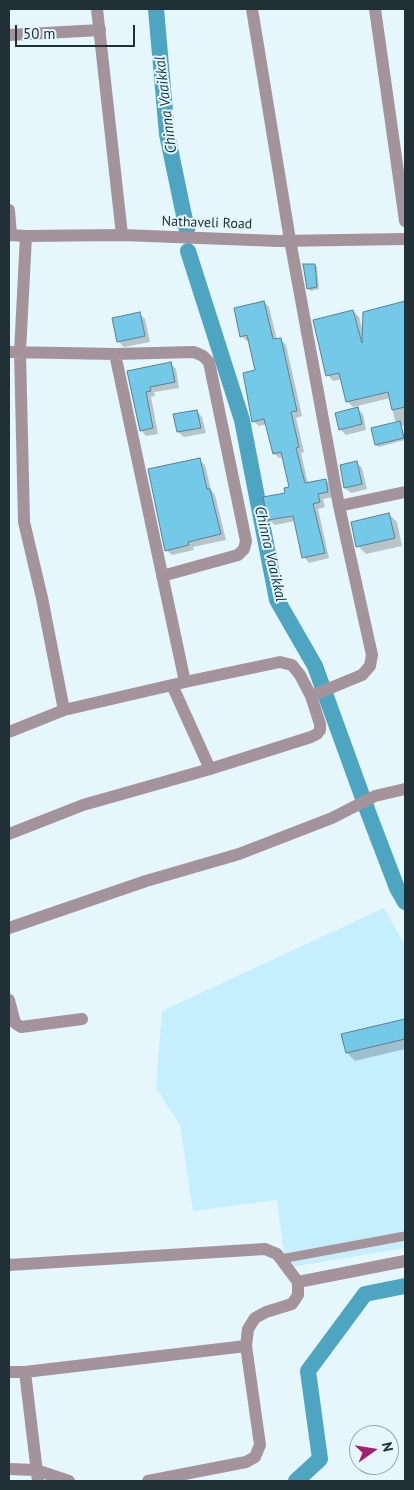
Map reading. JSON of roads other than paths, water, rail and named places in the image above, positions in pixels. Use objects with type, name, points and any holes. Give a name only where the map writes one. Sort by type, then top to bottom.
[{"type":"street","points":[[97,9],[122,235]]},
{"type":"street","points":[[252,9],[290,240],[339,506],[372,655],[370,666],[362,675],[315,694]]},
{"type":"street","points":[[375,9],[405,221]]},
{"type":"street","points":[[9,35],[100,30]]},
{"type":"street","points":[[9,210],[10,235]]},
{"type":"street","name":"Nathaveli Road","points":[[10,235],[122,235],[278,241],[405,239]]},
{"type":"street","points":[[26,236],[15,352],[24,522],[42,598],[64,710]]},
{"type":"street","points":[[15,352],[115,354],[194,352],[203,356],[209,362],[246,541],[244,549],[238,555],[162,576]]},
{"type":"street","points":[[115,354],[185,682]]},
{"type":"street","points":[[339,506],[405,492]]},
{"type":"street","points":[[9,732],[64,710],[185,682],[286,662],[292,665],[315,694],[320,724],[320,730],[317,734],[210,769],[83,805],[9,834]]},
{"type":"street","points":[[172,685],[210,769]]},
{"type":"street","points":[[9,928],[146,881],[239,854],[332,818],[375,796],[405,789]]},
{"type":"street","points":[[9,999],[16,1023],[21,1027],[82,1019]]},
{"type":"street","points":[[9,1265],[265,1249],[277,1254],[298,1282],[298,1294],[292,1304],[266,1312],[255,1318],[248,1330],[246,1346],[260,1445],[255,1457],[246,1462],[148,1481]]},
{"type":"street","points":[[298,1282],[405,1260]]},
{"type":"street","points":[[9,1372],[25,1372],[246,1346]]},
{"type":"street","points":[[25,1372],[37,1475]]},
{"type":"street","points":[[9,1468],[69,1481]]},
{"type":"lane","points":[[281,1259],[405,1236]]},
{"type":"waterway","name":"Chinna Vaaikkal","points":[[156,9],[167,134],[187,230]]},
{"type":"waterway","name":"Chinna Vaaikkal","points":[[188,251],[242,420],[277,600],[315,666],[368,812],[397,888],[405,902]]},
{"type":"waterway","name":"Chinna Vaaikkal","points":[[296,1481],[320,1459],[308,1371],[365,1294],[405,1286]]}]
